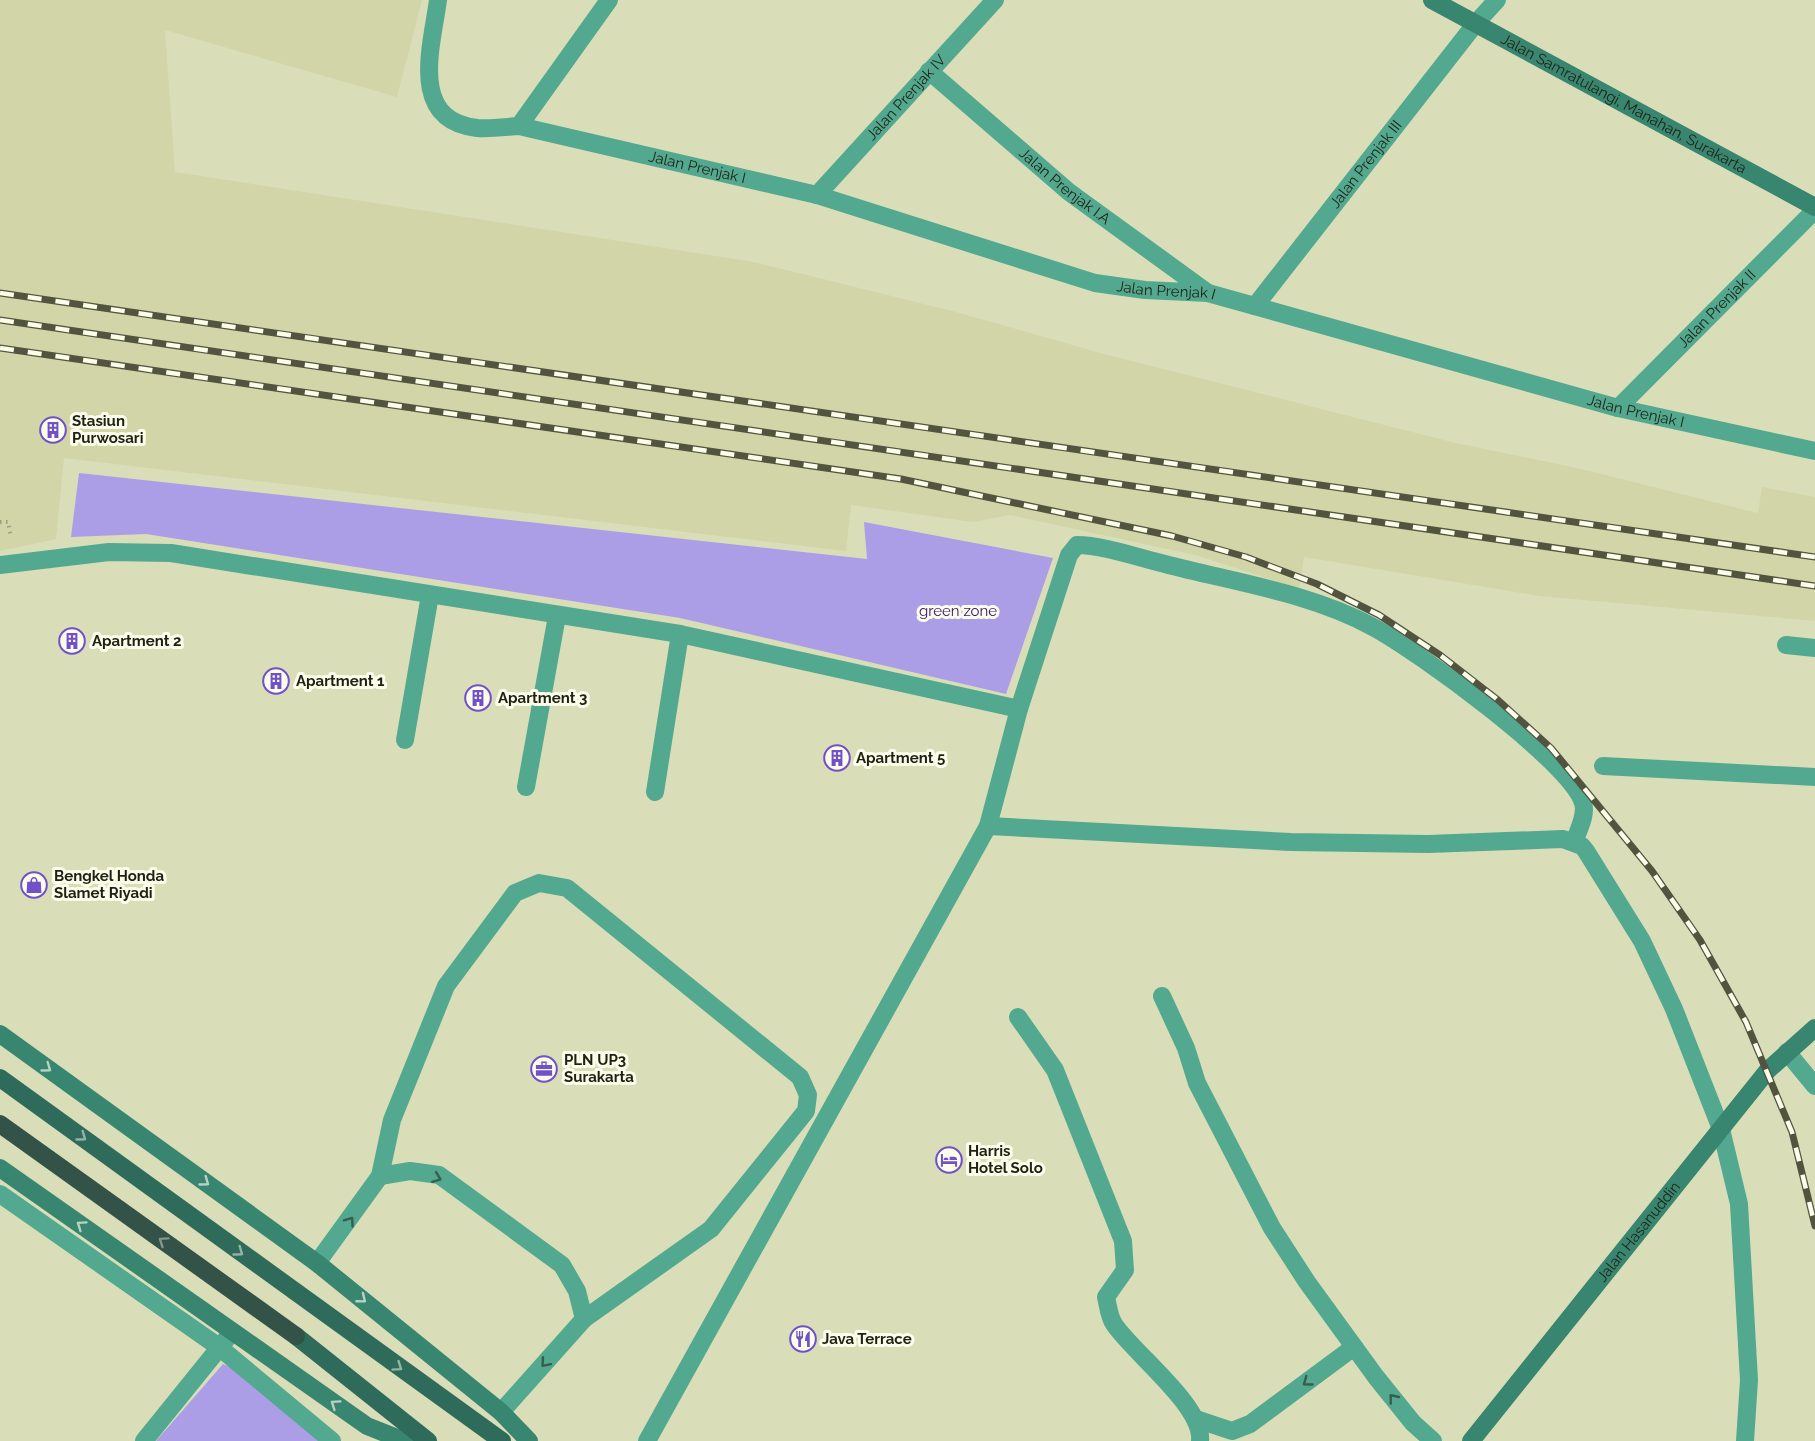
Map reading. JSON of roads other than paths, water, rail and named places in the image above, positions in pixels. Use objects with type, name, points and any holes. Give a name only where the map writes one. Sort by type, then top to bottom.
[{"type":"highway","points":[[0,1124],[296,1336]]},
{"type":"main road","name":"Jalan Samratulangi, Manahan, Surakarta","points":[[1432,0],[1815,208]]},
{"type":"main road","name":"Jalan Hasanuddin","points":[[1471,1441],[1768,1070],[1815,1028]]},
{"type":"main road","points":[[0,1034],[317,1263],[501,1412],[529,1441]]},
{"type":"main road","points":[[0,1078],[316,1309],[502,1441]]},
{"type":"main road","points":[[0,1168],[367,1426],[405,1441]]},
{"type":"main road","points":[[296,1336],[428,1441]]},
{"type":"street","name":"Jalan Prenjak I","points":[[438,0],[428,80],[434,100],[447,117],[459,123],[477,128],[519,126],[817,195],[1095,283],[1145,290],[1208,293],[1618,408],[1815,451]]},
{"type":"street","points":[[519,126],[609,0]]},
{"type":"street","name":"Jalan Prenjak IV","points":[[817,195],[928,70],[995,0]]},
{"type":"street","name":"Jalan Prenjak III","points":[[1255,306],[1476,23],[1497,0]]},
{"type":"street","name":"Jalan Prenjak I.A","points":[[928,70],[1069,192],[1208,293]]},
{"type":"street","name":"Jalan Prenjak II","points":[[1618,408],[1815,208]]},
{"type":"street","points":[[647,1441],[988,826],[1019,709],[1072,549],[1083,545],[1149,560],[1325,607],[1372,626],[1414,653],[1499,715],[1566,776],[1577,789],[1584,805],[1581,825],[1574,842]]},
{"type":"street","points":[[0,565],[109,552],[171,553],[680,634],[1019,709]]},
{"type":"street","points":[[405,740],[430,594]]},
{"type":"street","points":[[526,787],[557,616]]},
{"type":"street","points":[[655,792],[680,634]]},
{"type":"street","points":[[1786,645],[1815,648]]},
{"type":"street","points":[[1603,766],[1815,777]]},
{"type":"street","points":[[988,826],[1291,842],[1428,844],[1563,839],[1574,842],[1586,851],[1642,941],[1674,1009],[1721,1129],[1738,1204],[1749,1388],[1745,1441]]},
{"type":"street","points":[[317,1263],[380,1176],[392,1120],[446,986],[515,893],[539,883],[567,888],[800,1077],[808,1095],[806,1111],[711,1229],[584,1318],[501,1412]]},
{"type":"street","points":[[1162,996],[1186,1047],[1197,1083],[1272,1228],[1354,1347],[1413,1423],[1433,1441]]},
{"type":"street","points":[[1018,1017],[1055,1070],[1124,1241],[1125,1270],[1106,1297],[1113,1323],[1140,1351],[1196,1419],[1200,1441]]},
{"type":"street","points":[[1787,1052],[1815,1086]]},
{"type":"street","points":[[380,1176],[410,1171],[439,1175],[562,1265],[577,1291],[584,1318]]},
{"type":"street","points":[[0,1194],[219,1347],[332,1441]]},
{"type":"street","points":[[144,1441],[232,1332]]},
{"type":"street","points":[[1196,1419],[1232,1431],[1250,1424],[1354,1347]]},
{"type":"railway","points":[[0,293],[1815,557]]},
{"type":"railway","points":[[0,320],[1815,586]]},
{"type":"railway","points":[[0,348],[901,479],[1172,536],[1246,557],[1317,584],[1379,615],[1440,655],[1498,700],[1551,748],[1652,871],[1700,940],[1746,1022],[1792,1132],[1815,1226]]},
{"type":"place","name":"Stasiun Purwosari","points":[[53,430]]},
{"type":"place","name":"Apartment 2","points":[[72,641]]},
{"type":"place","name":"Apartment 1","points":[[276,681]]},
{"type":"place","name":"Apartment 3","points":[[478,698]]},
{"type":"place","name":"Apartment 5","points":[[837,758]]},
{"type":"place","name":"Bengkel Honda Slamet Riyadi","points":[[34,885]]},
{"type":"place","name":"PLN UP3 Surakarta","points":[[544,1069]]},
{"type":"place","name":"Harris Hotel Solo","points":[[949,1160]]},
{"type":"place","name":"Java Terrace","points":[[803,1339]]},
{"type":"park label","name":"green zone","points":[[958,611]]}]
